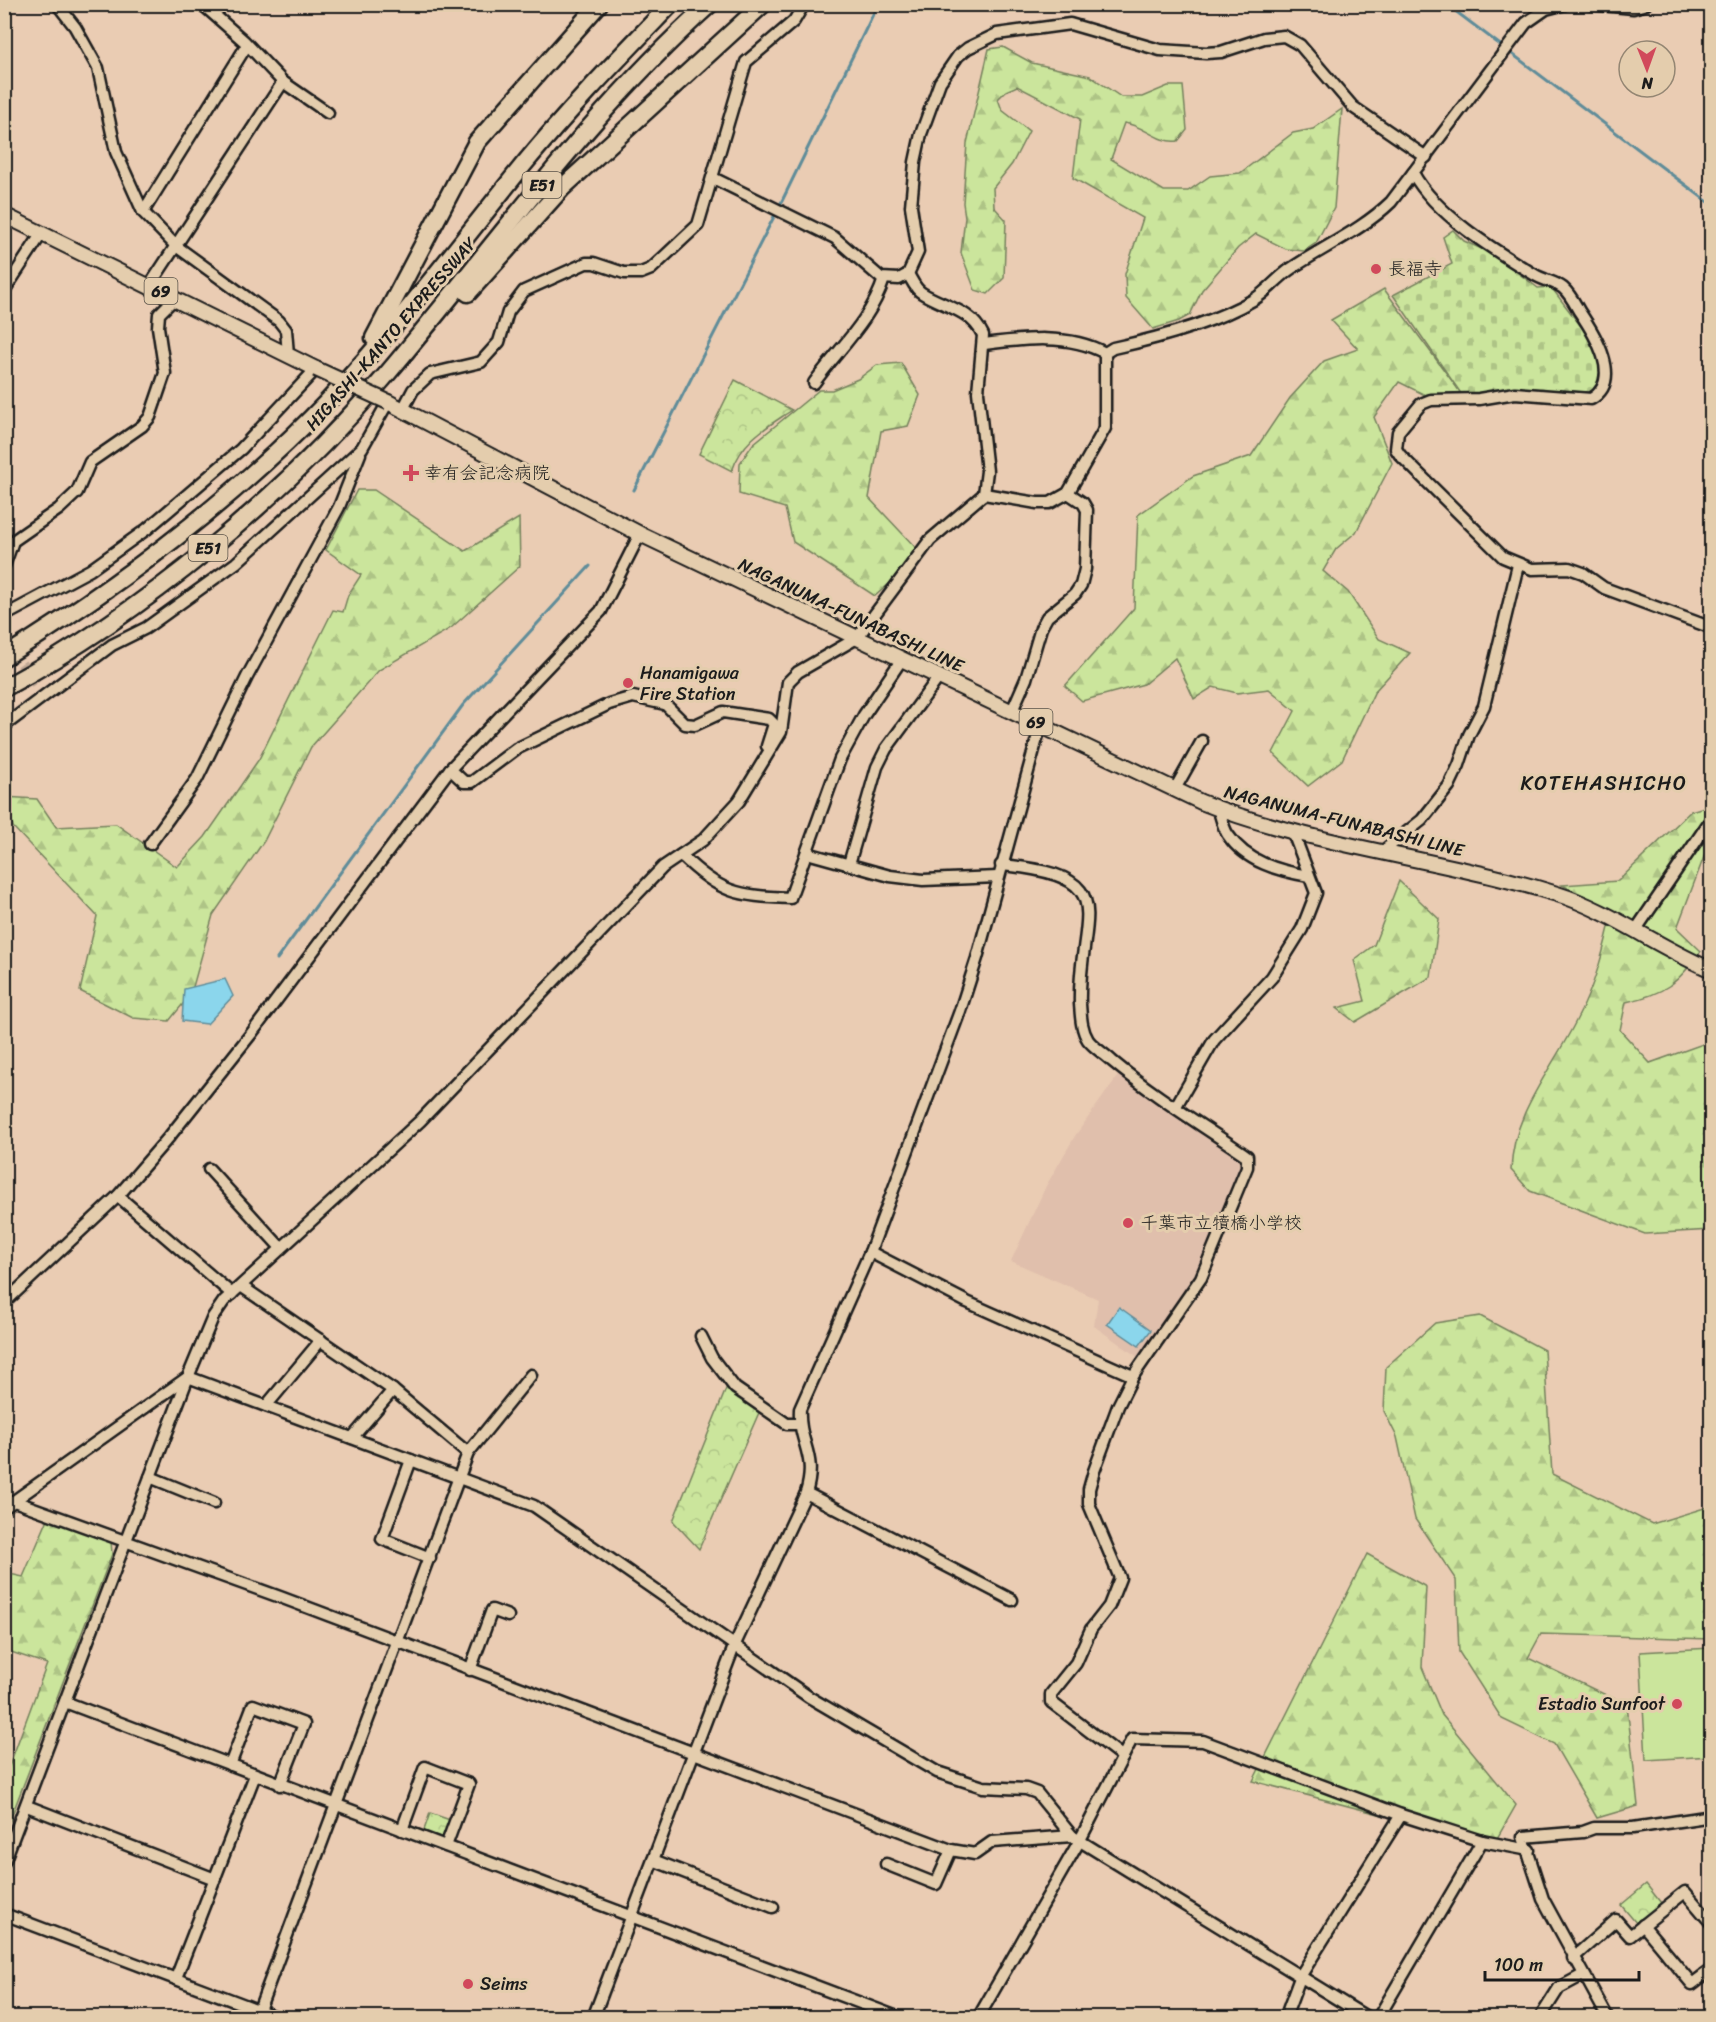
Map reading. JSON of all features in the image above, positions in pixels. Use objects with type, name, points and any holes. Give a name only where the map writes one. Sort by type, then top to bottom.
[{"type":"highway","points":[[360,366],[477,142],[599,4]]},
{"type":"highway","name":"HIGASHI-KANTO EXPRESSWAY","points":[[4,657],[126,575],[251,476],[360,366],[459,248],[525,164],[599,78],[671,4]]},
{"type":"highway","name":"HIGASHI-KANTO EXPRESSWAY","points":[[6,687],[142,600],[219,538],[314,453],[386,376],[618,97],[710,4]]},
{"type":"highway","points":[[386,376],[421,344],[562,188],[763,4]]},
{"type":"highway","points":[[4,647],[126,575]]},
{"type":"main road","name":"NAGANUMA-FUNABASHI LINE","points":[[4,215],[150,285],[316,369],[403,409],[640,534],[1175,789],[1218,808],[1292,830],[1560,895],[1712,970]]},
{"type":"street","points":[[57,4],[75,27],[98,68],[116,152],[143,212],[176,246],[279,321],[286,330],[288,354]]},
{"type":"street","points":[[202,4],[283,82],[328,113]]},
{"type":"street","points":[[403,409],[413,390],[430,374],[481,362],[499,342],[508,312],[524,291],[586,263],[594,263],[624,273],[641,273],[651,269],[698,225],[746,62],[794,21],[804,4]]},
{"type":"street","points":[[1106,353],[1113,348],[1186,329],[1253,300],[1291,269],[1328,248],[1380,213],[1426,157],[1526,23],[1546,9],[1564,4]]},
{"type":"street","points":[[1590,4],[1633,8],[1646,4]]},
{"type":"street","points":[[713,178],[836,238],[884,279],[899,279],[908,274],[918,252],[911,206],[915,162],[921,135],[936,93],[958,56],[968,48],[997,34],[1070,24],[1160,50],[1206,53],[1221,52],[1264,38],[1284,36],[1300,45],[1353,107],[1426,157]]},
{"type":"street","points":[[143,212],[247,45]]},
{"type":"street","points":[[150,285],[283,82]]},
{"type":"street","points":[[1413,172],[1427,193],[1482,242],[1544,280],[1564,288],[1598,339],[1605,363],[1601,389],[1598,395],[1591,399],[1515,393],[1479,399],[1431,400],[1421,404],[1398,432],[1396,449],[1496,551],[1518,564],[1532,569],[1569,568],[1583,573],[1604,588],[1712,628]]},
{"type":"street","points":[[4,291],[42,233]]},
{"type":"street","points":[[4,1862],[188,1377],[213,1317],[232,1293],[420,1120],[656,874],[703,840],[728,815],[781,732],[789,682],[798,672],[856,638],[930,540],[984,494],[987,471],[978,392],[984,344],[979,327],[972,319],[952,306],[921,293],[908,274]]},
{"type":"street","points":[[814,383],[859,328],[879,296],[884,279]]},
{"type":"street","points":[[4,566],[14,541],[59,509],[77,492],[90,462],[142,426],[150,417],[165,373],[158,327],[159,314],[176,298]]},
{"type":"street","points":[[984,344],[1036,338],[1095,348],[1106,353]]},
{"type":"street","points":[[984,494],[1050,503],[1068,493],[1105,428],[1106,353]]},
{"type":"street","points":[[4,616],[90,570],[147,529],[241,449],[316,369]]},
{"type":"street","points":[[150,844],[197,779],[247,677],[339,507],[362,448],[388,402]]},
{"type":"street","points":[[4,726],[40,692],[112,645],[146,628],[226,570],[276,528],[362,448]]},
{"type":"street","points":[[1012,711],[1026,679],[1041,628],[1055,609],[1075,594],[1085,570],[1087,510],[1083,503],[1068,493]]},
{"type":"street","points":[[4,1303],[118,1196],[169,1137],[251,1035],[450,769],[601,611],[640,534]]},
{"type":"street","points":[[1383,851],[1422,820],[1449,786],[1460,765],[1469,735],[1484,706],[1518,564]]},
{"type":"street","points":[[681,855],[705,876],[734,893],[749,897],[790,898],[840,759],[864,715],[902,659]]},
{"type":"street","points":[[849,864],[877,767],[886,748],[939,676]]},
{"type":"street","points":[[450,769],[464,782],[472,782],[516,749],[609,704],[633,697],[664,704],[685,724],[695,725],[723,712],[769,719],[774,724],[763,761]]},
{"type":"street","points":[[593,2018],[735,1644],[806,1493],[811,1477],[811,1457],[799,1424],[800,1409],[870,1252],[960,1011],[977,958],[1041,724]]},
{"type":"street","points":[[1175,789],[1202,741]]},
{"type":"street","points":[[1218,808],[1228,835],[1257,861],[1285,872],[1309,876]]},
{"type":"street","points":[[1635,931],[1712,818]]},
{"type":"street","points":[[1176,1106],[1214,1040],[1272,977],[1302,928],[1316,893],[1292,830]]},
{"type":"street","points":[[807,853],[890,876],[923,880],[1000,871],[1056,873],[1073,882],[1083,893],[1089,918],[1080,998],[1081,1023],[1088,1040],[1125,1072],[1247,1156],[1247,1167],[1201,1278],[1133,1376],[1118,1406],[1089,1489],[1089,1503],[1120,1578],[1109,1606],[1091,1629],[1076,1663],[1051,1694],[1051,1702],[1123,1757]]},
{"type":"street","points":[[209,1169],[281,1248]]},
{"type":"street","points":[[118,1196],[232,1293]]},
{"type":"street","points":[[870,1252],[967,1302],[1133,1376]]},
{"type":"street","points":[[242,1286],[393,1389],[468,1453]]},
{"type":"street","points":[[701,1336],[712,1358],[735,1388],[787,1424],[799,1424]]},
{"type":"street","points":[[266,1406],[321,1340]]},
{"type":"street","points":[[257,2014],[468,1453],[531,1375]]},
{"type":"street","points":[[188,1377],[534,1506],[809,1697],[937,1772],[983,1787],[1026,1789],[1036,1793],[1076,1838],[1368,2018]]},
{"type":"street","points":[[9,1505],[188,1377]]},
{"type":"street","points":[[352,1438],[393,1389]]},
{"type":"street","points":[[411,1460],[382,1539],[430,1558]]},
{"type":"street","points":[[150,1477],[213,1503]]},
{"type":"street","points":[[806,1493],[1012,1599]]},
{"type":"street","points":[[9,1505],[126,1541],[951,1850],[975,1854],[992,1842],[1076,1838]]},
{"type":"street","points":[[470,1670],[492,1610],[508,1616]]},
{"type":"street","points":[[65,1702],[900,2018]]},
{"type":"street","points":[[230,1766],[253,1705],[294,1720],[304,1724],[280,1785]]},
{"type":"street","points":[[978,2018],[1132,1739],[1203,1741],[1401,1815],[1482,1841],[1529,1850]]},
{"type":"street","points":[[402,1830],[424,1767],[469,1784],[446,1846]]},
{"type":"street","points":[[176,1978],[255,1775]]},
{"type":"street","points":[[27,1806],[215,1879]]},
{"type":"street","points":[[1285,2018],[1301,1975],[1401,1815]]},
{"type":"street","points":[[1608,2018],[1573,1958],[1543,1899],[1523,1837],[1583,1832],[1594,1828],[1633,1828],[1712,1816]]},
{"type":"street","points":[[1378,2018],[1482,1841]]},
{"type":"street","points":[[885,1864],[936,1884],[951,1850]]},
{"type":"street","points":[[653,1860],[774,1907]]},
{"type":"street","points":[[1573,1958],[1616,1920],[1630,1936],[1684,1892],[1712,1924]]},
{"type":"street","points":[[4,1914],[176,1978],[257,2014],[279,2018]]},
{"type":"street","points":[[1643,1925],[1692,1984],[1712,1969]]},
{"type":"street","points":[[1540,2018],[1559,1988],[1583,1975]]},
{"type":"shaded area","name":"千葉市立犢橋小学校","points":[[1122,1070],[1248,1156],[1206,1271],[1142,1360],[1094,1326],[1098,1299],[1011,1261],[1046,1186],[1075,1136]]},
{"type":"green space","points":[[1003,47],[1032,63],[1090,76],[1121,97],[1142,97],[1168,86],[1183,86],[1187,130],[1178,141],[1164,140],[1131,124],[1124,123],[1111,159],[1164,191],[1188,191],[1210,176],[1240,173],[1293,133],[1313,129],[1342,109],[1334,208],[1316,243],[1304,251],[1286,249],[1256,234],[1238,248],[1202,290],[1190,315],[1153,329],[1126,298],[1125,274],[1143,218],[1073,178],[1080,119],[1017,86],[1006,91],[998,99],[1002,110],[1029,131],[1012,164],[993,188],[994,207],[1006,220],[1004,278],[988,294],[975,290],[961,253],[965,217],[963,203],[967,143],[989,49]]},
{"type":"green space","points":[[1453,230],[1464,241],[1493,254],[1538,288],[1551,287],[1596,346],[1601,367],[1596,387],[1590,392],[1575,393],[1462,395],[1393,295],[1452,264],[1443,237]]},
{"type":"green space","points":[[1384,289],[1461,393],[1425,395],[1399,382],[1374,417],[1392,463],[1356,532],[1336,549],[1323,571],[1348,592],[1379,639],[1410,653],[1375,691],[1342,760],[1308,786],[1273,753],[1295,711],[1269,689],[1237,693],[1213,687],[1194,699],[1175,658],[1144,684],[1082,701],[1065,686],[1134,608],[1138,515],[1193,476],[1251,456],[1290,398],[1324,361],[1358,349],[1331,320]]},
{"type":"green space","points":[[901,363],[920,395],[908,426],[881,431],[869,498],[917,549],[890,583],[875,596],[793,542],[785,508],[739,494],[740,463],[753,444],[819,390],[832,390],[858,379],[877,365]]},
{"type":"green space","points":[[735,380],[792,410],[756,435],[736,460],[732,471],[699,454]]},
{"type":"green space","points":[[357,490],[374,490],[465,551],[519,518],[520,566],[451,628],[379,670],[311,747],[264,841],[213,915],[191,994],[169,1021],[133,1018],[80,991],[97,916],[13,827],[11,819],[5,814],[4,797],[37,799],[56,827],[116,824],[177,867],[205,837],[259,759],[333,610],[343,612],[348,595],[361,575],[326,550]]},
{"type":"green space","points":[[1711,805],[1711,846],[1707,849],[1677,928],[1701,951],[1670,986],[1651,995],[1626,1002],[1620,1030],[1650,1063],[1711,1041],[1711,1230],[1645,1234],[1530,1191],[1511,1170],[1513,1149],[1526,1110],[1567,1038],[1589,993],[1603,952],[1613,910],[1562,885],[1618,881],[1691,811]]},
{"type":"green space","points":[[1399,881],[1439,919],[1431,977],[1355,1022],[1337,1008],[1365,1001],[1354,960],[1374,945]]},
{"type":"green space","points":[[1480,1316],[1544,1350],[1552,1474],[1652,1524],[1711,1506],[1711,1639],[1541,1634],[1528,1658],[1627,1705],[1638,1806],[1597,1818],[1554,1744],[1502,1719],[1459,1652],[1456,1580],[1415,1519],[1397,1437],[1384,1411],[1386,1367],[1435,1323]]},
{"type":"green space","points":[[728,1384],[761,1408],[699,1549],[673,1521]]},
{"type":"green space","points":[[48,1519],[111,1541],[112,1554],[5,1833],[4,1780],[47,1664],[5,1650],[5,1573],[23,1577]]},
{"type":"green space","points":[[1367,1554],[1426,1587],[1422,1667],[1442,1715],[1516,1805],[1492,1847],[1428,1827],[1253,1781]]},
{"type":"green space","name":"Estadio Sunfoot","points":[[1711,1648],[1711,1756],[1646,1760],[1640,1652]]},
{"type":"green space","points":[[430,1813],[450,1820],[444,1837],[439,1839],[423,1833]]},
{"type":"green space","points":[[1646,1884],[1661,1903],[1637,1924],[1621,1905]]},
{"type":"water","points":[[225,979],[233,996],[207,1024],[182,1021],[184,989]]},
{"type":"water","points":[[1119,1307],[1151,1330],[1139,1346],[1107,1324]]},
{"type":"waterway","points":[[634,490],[781,203],[878,4]]},
{"type":"waterway","points":[[1446,4],[1712,205]]},
{"type":"waterway","points":[[277,959],[463,705],[590,566]]},
{"type":"tunnel","points":[[4,639],[38,687]]},
{"type":"place","name":"長福寺","points":[[1376,269]]},
{"type":"place","name":"幸有会記念病院","points":[[411,473]]},
{"type":"place","name":"Hanamigawa Fire Station","points":[[628,683]]},
{"type":"place","name":"千葉市立犢橋小学校","points":[[1128,1223]]},
{"type":"place","name":"Estadio Sunfoot","points":[[1677,1704]]},
{"type":"place","name":"Seims","points":[[468,1984]]},
{"type":"district","name":"KOTEHASHICHO","points":[[1604,783]]}]
